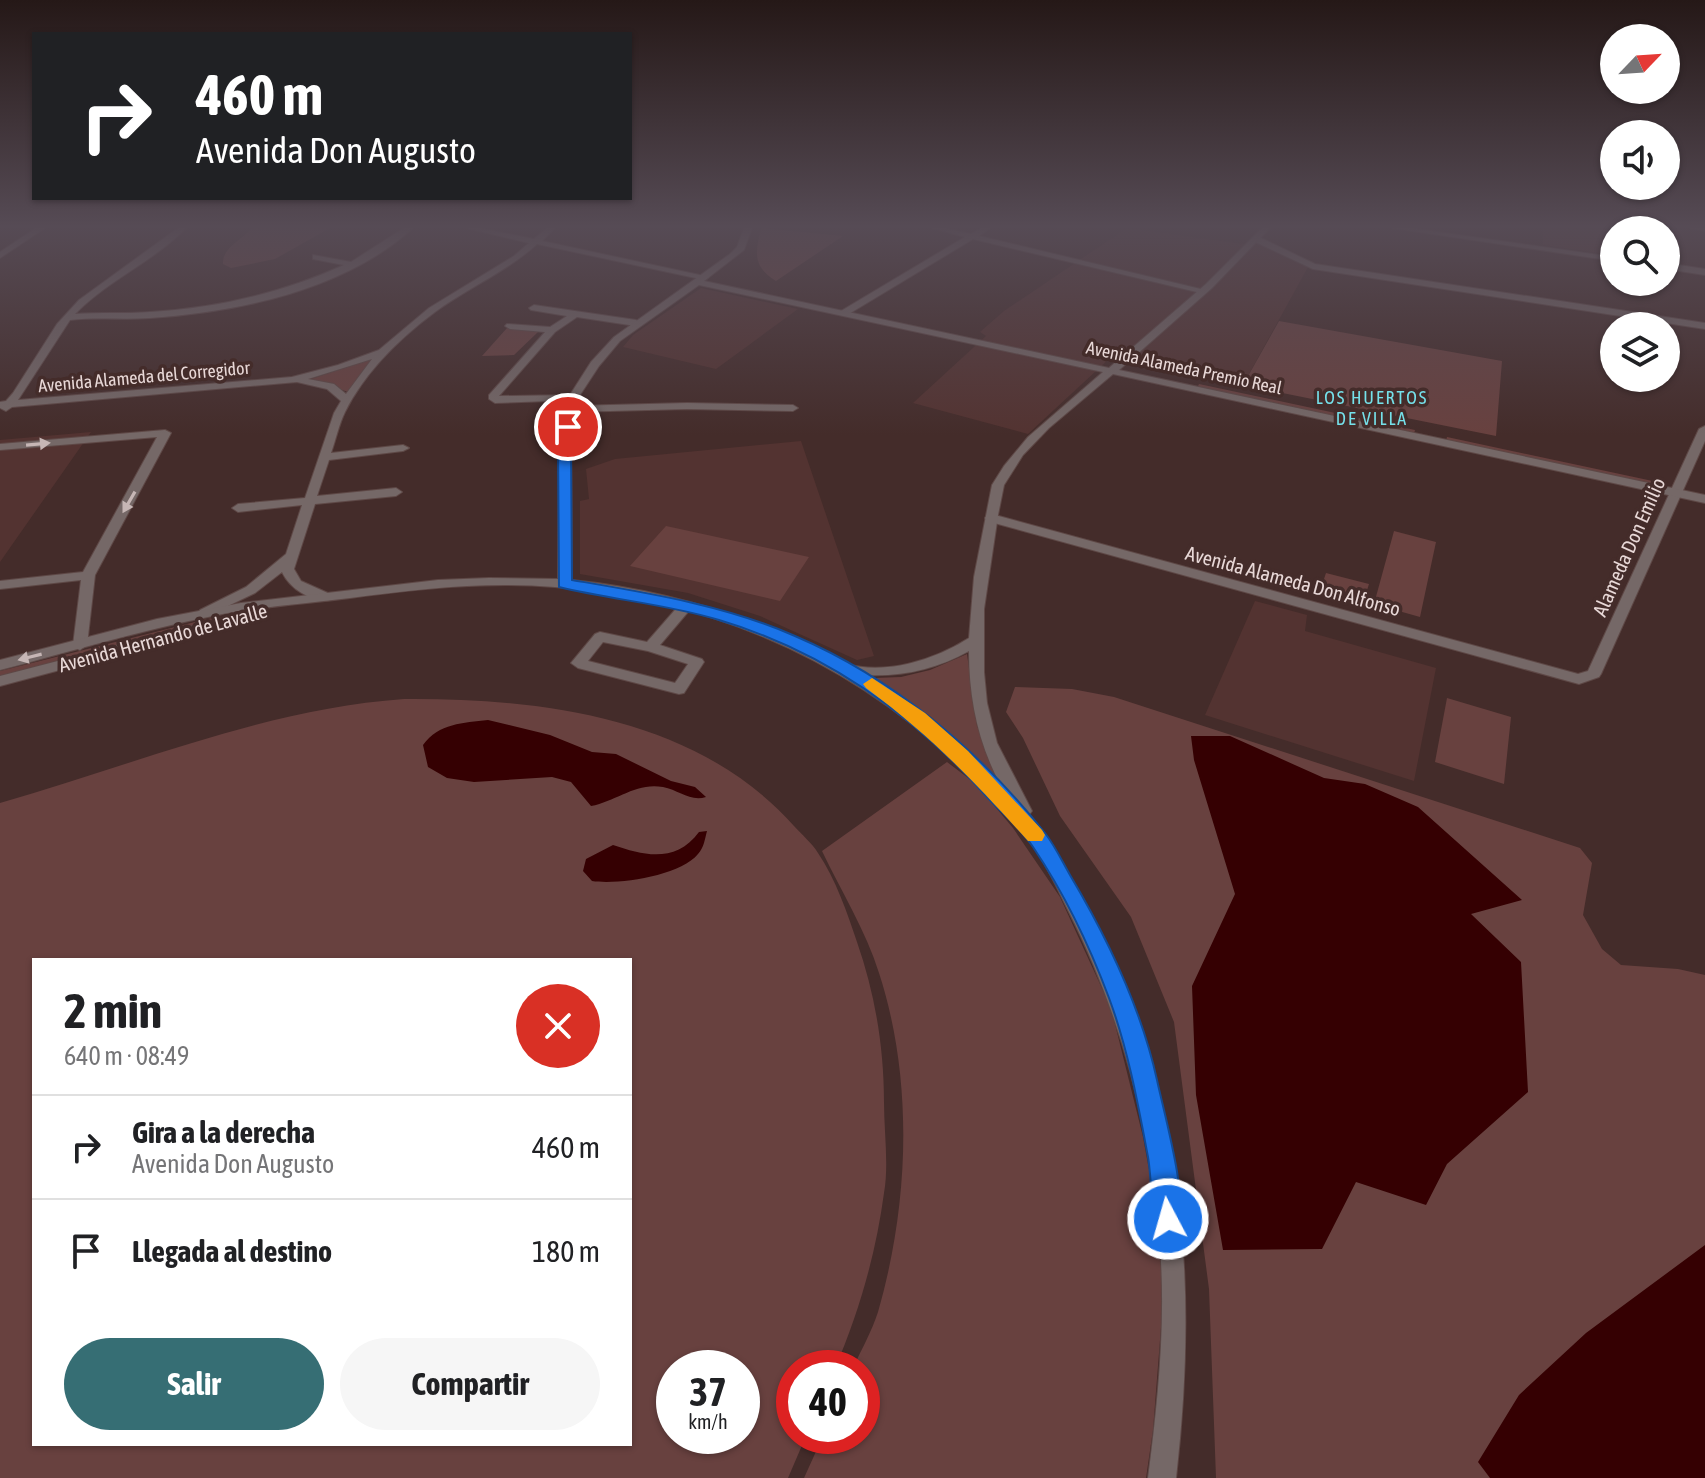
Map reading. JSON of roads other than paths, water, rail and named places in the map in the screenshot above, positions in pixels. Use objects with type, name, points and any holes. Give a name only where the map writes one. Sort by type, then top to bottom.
[{"type":"street","points":[[0,415],[35,371],[54,335],[89,297]]},
{"type":"street","points":[[67,318],[150,315],[217,307],[256,297]]},
{"type":"street","points":[[325,597],[292,581],[287,569],[288,557],[346,400],[384,351],[452,297]]},
{"type":"street","points":[[565,584],[565,444],[572,404],[595,364],[636,323],[676,297]]},
{"type":"street","name":"Avenida Alameda Premio Real","points":[[781,297],[1677,488],[1705,490]]},
{"type":"street","points":[[848,311],[871,297]]},
{"type":"street","points":[[1039,840],[987,736],[976,679],[975,640],[998,485],[1020,449],[1193,297]]},
{"type":"street","points":[[1515,297],[1705,326]]},
{"type":"street","points":[[81,303],[96,315]]},
{"type":"street","points":[[534,308],[636,323]]},
{"type":"street","points":[[576,314],[552,330],[522,362],[494,400],[793,408]]},
{"type":"street","points":[[510,326],[552,330]]},
{"type":"street","name":"Avenida Alameda del Corregidor","points":[[5,405],[292,380],[342,367],[384,351]]},
{"type":"street","name":"Avenida Alameda del Corregidor","points":[[292,380],[330,386],[346,400]]},
{"type":"street","name":"Alameda Don Emilio","points":[[1586,678],[1594,674],[1705,429]]},
{"type":"street","points":[[0,447],[159,432],[166,437],[88,575],[80,645]]},
{"type":"street","points":[[323,457],[403,448]]},
{"type":"street","name":"Avenida Alameda Premio Real","points":[[1677,488],[1705,499]]},
{"type":"street","points":[[238,508],[396,492]]},
{"type":"street","name":"Avenida Alameda Don Alfonso","points":[[991,518],[1566,677],[1586,678]]},
{"type":"street","points":[[205,613],[258,586],[278,571],[288,557]]},
{"type":"street","points":[[0,585],[88,575]]},
{"type":"street","name":"Avenida Hernando de Lavalle","points":[[0,665],[205,613],[439,583],[565,584],[686,606],[727,617],[789,639],[874,685],[951,746],[1010,805],[1039,840],[1086,921],[1121,999],[1142,1067],[1162,1161],[1175,1278],[1170,1425],[1162,1478]]},
{"type":"street","name":"Avenida Hernando de Lavalle","points":[[0,681],[325,597]]},
{"type":"street","points":[[650,647],[686,606]]},
{"type":"street","points":[[600,637],[650,647],[697,662],[681,687],[675,689],[578,663],[600,637]]},
{"type":"street","points":[[845,668],[884,672],[923,666],[944,660],[975,640]]},
{"type":"district","name":"LOS HUERTOS DE VILLA","points":[[1372,408]]}]
